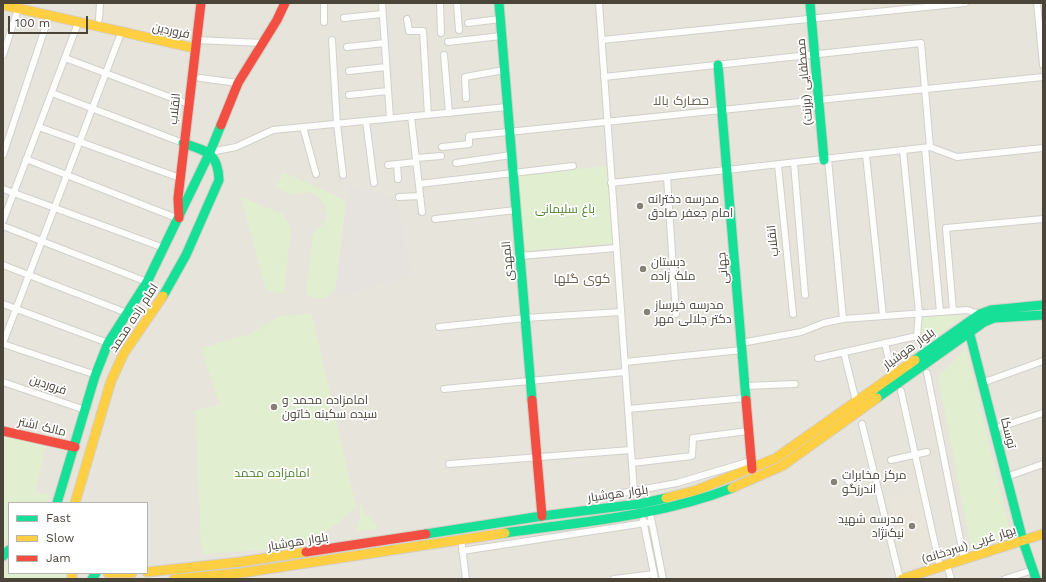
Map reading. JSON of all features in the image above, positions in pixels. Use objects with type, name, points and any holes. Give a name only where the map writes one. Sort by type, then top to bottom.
[{"type":"street","points":[[99,19],[100,3]]},
{"type":"street","name":"انقلاب","points":[[179,219],[178,198],[183,142],[201,3]]},
{"type":"street","name":"امام زاده محمد","points":[[57,502],[96,375],[108,344],[147,282],[179,219],[210,152],[238,83],[277,20],[284,3]]},
{"type":"street","points":[[324,3],[324,22]]},
{"type":"street","points":[[382,3],[390,118]]},
{"type":"street","points":[[440,3],[441,32]]},
{"type":"street","points":[[457,3],[459,30]]},
{"type":"street","name":"المهدی","points":[[499,3],[542,516]]},
{"type":"street","points":[[599,3],[634,492]]},
{"type":"street","name":"مصطفایی (برزنت)","points":[[810,3],[826,159]]},
{"type":"street","points":[[602,40],[965,3]]},
{"type":"street","points":[[1037,3],[1043,65]]},
{"type":"street","name":"فروردین","points":[[3,5],[121,33],[195,44]]},
{"type":"street","points":[[3,56],[18,9]]},
{"type":"street","points":[[344,18],[382,14]]},
{"type":"street","points":[[3,155],[49,16]]},
{"type":"street","points":[[407,19],[409,31],[423,31],[428,115]]},
{"type":"street","points":[[468,23],[500,19]]},
{"type":"street","points":[[3,221],[78,23]]},
{"type":"street","points":[[96,375],[3,344],[121,33]]},
{"type":"street","points":[[448,42],[501,36]]},
{"type":"street","points":[[332,40],[337,124],[343,175]]},
{"type":"street","points":[[195,44],[263,43]]},
{"type":"street","points":[[347,47],[384,43]]},
{"type":"street","points":[[604,77],[921,43],[925,88],[927,148],[940,312]]},
{"type":"street","points":[[444,55],[449,113]]},
{"type":"street","points":[[65,58],[188,104]]},
{"type":"street","name":"جهانی","points":[[718,65],[751,465]]},
{"type":"street","points":[[349,71],[386,67]]},
{"type":"street","points":[[466,98],[465,77],[504,70]]},
{"type":"street","points":[[442,147],[469,144],[469,136],[1043,77]]},
{"type":"street","points":[[200,78],[238,83]]},
{"type":"street","points":[[349,95],[388,91]]},
{"type":"street","points":[[52,93],[210,152],[236,147],[273,130],[507,107]]},
{"type":"street","points":[[411,116],[422,212]]},
{"type":"street","points":[[366,121],[374,183]]},
{"type":"street","points":[[39,127],[180,178]]},
{"type":"street","points":[[303,127],[316,174]]},
{"type":"street","points":[[612,183],[927,148],[957,157],[1043,148]]},
{"type":"street","points":[[818,358],[917,336],[919,313],[903,150]]},
{"type":"street","name":"امام زاده محمد","points":[[75,502],[111,381],[124,353],[166,291],[186,255],[219,180],[217,162],[210,152]]},
{"type":"street","points":[[456,163],[512,155]]},
{"type":"street","points":[[866,155],[883,316]]},
{"type":"street","points":[[388,165],[441,156]]},
{"type":"street","points":[[26,159],[179,219]]},
{"type":"street","points":[[826,159],[843,319]]},
{"type":"street","points":[[794,163],[805,295]]},
{"type":"street","points":[[397,164],[398,179]]},
{"type":"street","name":"انقلاب","points":[[778,165],[793,314]]},
{"type":"street","points":[[419,184],[573,166]]},
{"type":"street","points":[[666,177],[676,314]]},
{"type":"street","points":[[3,189],[164,248]]},
{"type":"street","points":[[399,197],[420,196]]},
{"type":"street","points":[[435,219],[516,210]]},
{"type":"street","points":[[953,311],[946,228],[1043,219]]},
{"type":"street","points":[[3,226],[147,282]]},
{"type":"street","points":[[520,256],[616,248]]},
{"type":"street","points":[[3,265],[127,313]]},
{"type":"street","points":[[3,304],[108,344]]},
{"type":"street","name":"بلوار هوشیار","points":[[174,579],[241,573],[461,539],[647,518],[700,500],[782,466],[855,406],[980,314],[991,310],[1043,305]]},
{"type":"street","points":[[625,362],[741,346],[801,332],[824,323],[843,319],[967,310],[980,314]]},
{"type":"street","points":[[439,327],[525,318],[621,312]]},
{"type":"street","name":"بلوار هوشیار","points":[[855,406],[984,322],[994,318],[1043,315]]},
{"type":"street","name":"توسکا","points":[[969,331],[1023,541],[1034,574]]},
{"type":"street","points":[[885,343],[891,369]]},
{"type":"street","points":[[844,353],[855,406]]},
{"type":"street","points":[[982,383],[1043,361]]},
{"type":"street","points":[[444,389],[626,372]]},
{"type":"street","points":[[927,373],[964,559]]},
{"type":"street","name":"فروردین","points":[[3,382],[86,410]]},
{"type":"street","points":[[745,386],[795,384]]},
{"type":"street","points":[[901,391],[914,455],[943,566],[951,579]]},
{"type":"street","points":[[628,409],[746,398]]},
{"type":"street","points":[[994,429],[1043,413]]},
{"type":"street","name":"بلوار هوشیار","points":[[148,572],[240,562],[542,516],[639,504],[680,495],[751,465],[776,458],[839,419]]},
{"type":"street","points":[[862,424],[874,475],[903,579]]},
{"type":"street","name":"مالک اشتر","points":[[3,431],[75,447]]},
{"type":"street","points":[[632,463],[692,456],[693,438],[748,431]]},
{"type":"street","points":[[448,464],[631,450]]},
{"type":"street","points":[[891,460],[927,452]]},
{"type":"street","points":[[1006,477],[1043,464]]},
{"type":"street","points":[[601,497],[677,483],[751,465]]},
{"type":"street","points":[[848,481],[874,475]]},
{"type":"street","points":[[677,483],[680,495]]},
{"type":"street","points":[[462,550],[647,518]]},
{"type":"street","points":[[614,579],[654,576],[647,518]]},
{"type":"street","points":[[647,518],[664,579]]},
{"type":"street","name":"بهار غربی (سردخانه)","points":[[903,579],[916,577],[943,566],[1043,534]]},
{"type":"street","points":[[461,539],[466,579]]},
{"type":"street","points":[[1005,579],[1034,574]]},
{"type":"shaded area","points":[[3,3],[1043,3],[1043,579],[3,579]]},
{"type":"shaded area","points":[[104,3],[193,3],[188,41],[103,21]]},
{"type":"shaded area","points":[[348,186],[388,195],[396,200],[413,275],[335,298]]},
{"type":"shaded area","name":"مدرسه شهید نیک‌نژاد","points":[[921,491],[936,553],[932,561],[910,568],[905,565],[903,561],[889,498]]},
{"type":"green space","name":"باغ سلیمانی","points":[[607,166],[614,243],[524,251],[517,174]]},
{"type":"green space","points":[[283,172],[342,199],[346,204],[335,291],[324,298],[309,296],[306,293],[313,234],[325,222],[327,214],[324,205],[318,196],[308,192],[292,195],[276,188]]},
{"type":"green space","points":[[241,197],[283,214],[291,228],[284,294],[269,291],[265,287]]},
{"type":"green space","name":"امامزاده محمد","points":[[312,314],[356,507],[323,534],[300,544],[259,550],[204,554],[201,543],[195,410],[220,405],[201,348],[250,334],[279,316]]},
{"type":"green space","points":[[966,315],[921,347],[922,317]]},
{"type":"green space","points":[[966,348],[1011,534],[971,548],[938,377]]},
{"type":"green space","points":[[3,436],[46,446],[35,492],[50,495],[47,502],[8,502],[8,540],[3,543]]},
{"type":"green space","points":[[360,501],[366,514],[379,528],[356,532],[360,515]]},
{"type":"green space","points":[[8,560],[8,574],[68,574],[68,579],[3,579],[4,568]]},
{"type":"traffic: fast","points":[[499,3],[532,400]]},
{"type":"traffic: fast","points":[[810,3],[824,160]]},
{"type":"traffic: fast","points":[[718,65],[746,400]]},
{"type":"traffic: fast","points":[[57,502],[95,376],[108,343],[147,282],[210,152],[221,125]]},
{"type":"traffic: fast","points":[[163,296],[186,255],[219,180],[218,171],[213,158],[204,151],[183,143]]},
{"type":"traffic: fast","points":[[915,360],[980,314],[991,310],[1043,305]]},
{"type":"traffic: fast","points":[[877,398],[984,322],[994,318],[1043,315]]},
{"type":"traffic: fast","points":[[969,331],[1023,541],[1036,579]]},
{"type":"traffic: fast","points":[[505,533],[649,512],[705,498],[732,488]]},
{"type":"traffic: fast","points":[[426,534],[542,516],[639,504],[666,498]]},
{"type":"traffic: fast","points":[[3,556],[8,551]]},
{"type":"traffic: fast","points":[[92,579],[95,574]]},
{"type":"traffic: slow","points":[[3,5],[194,48]]},
{"type":"traffic: slow","points":[[75,502],[111,381],[124,353],[163,296]]},
{"type":"traffic: slow","points":[[666,498],[697,490],[776,458],[915,360]]},
{"type":"traffic: slow","points":[[732,488],[782,466],[877,398]]},
{"type":"traffic: slow","points":[[174,579],[241,573],[505,533]]},
{"type":"traffic: slow","points":[[902,579],[1043,534]]},
{"type":"traffic: slow","points":[[148,572],[240,562],[306,552]]},
{"type":"traffic: slow","points":[[72,574],[72,579]]},
{"type":"traffic: jam","points":[[179,218],[178,198],[201,3]]},
{"type":"traffic: jam","points":[[221,125],[238,83],[277,20],[285,3]]},
{"type":"traffic: jam","points":[[532,400],[542,516]]},
{"type":"traffic: jam","points":[[746,400],[752,469]]},
{"type":"traffic: jam","points":[[3,431],[75,447]]},
{"type":"traffic: jam","points":[[306,552],[426,534]]},
{"type":"place","name":"مدرسه دخترانه امام جعفر صادق","points":[[640,206]]},
{"type":"place","name":"دبستان ملک زاده","points":[[643,269]]},
{"type":"place","name":"مدرسه خیرساز دکتر جلالی مهر","points":[[647,312]]},
{"type":"place","name":"امامزاده محمد و سیده سکینه خاتون","points":[[274,407]]},
{"type":"place","name":"مرکز مخابرات اندرزگو","points":[[834,482]]},
{"type":"place","name":"مدرسه شهید نیک‌نژاد","points":[[912,526]]},
{"type":"district","name":"حصارک بالا","points":[[681,101]]},
{"type":"district","name":"کوی گلها","points":[[582,279]]}]
